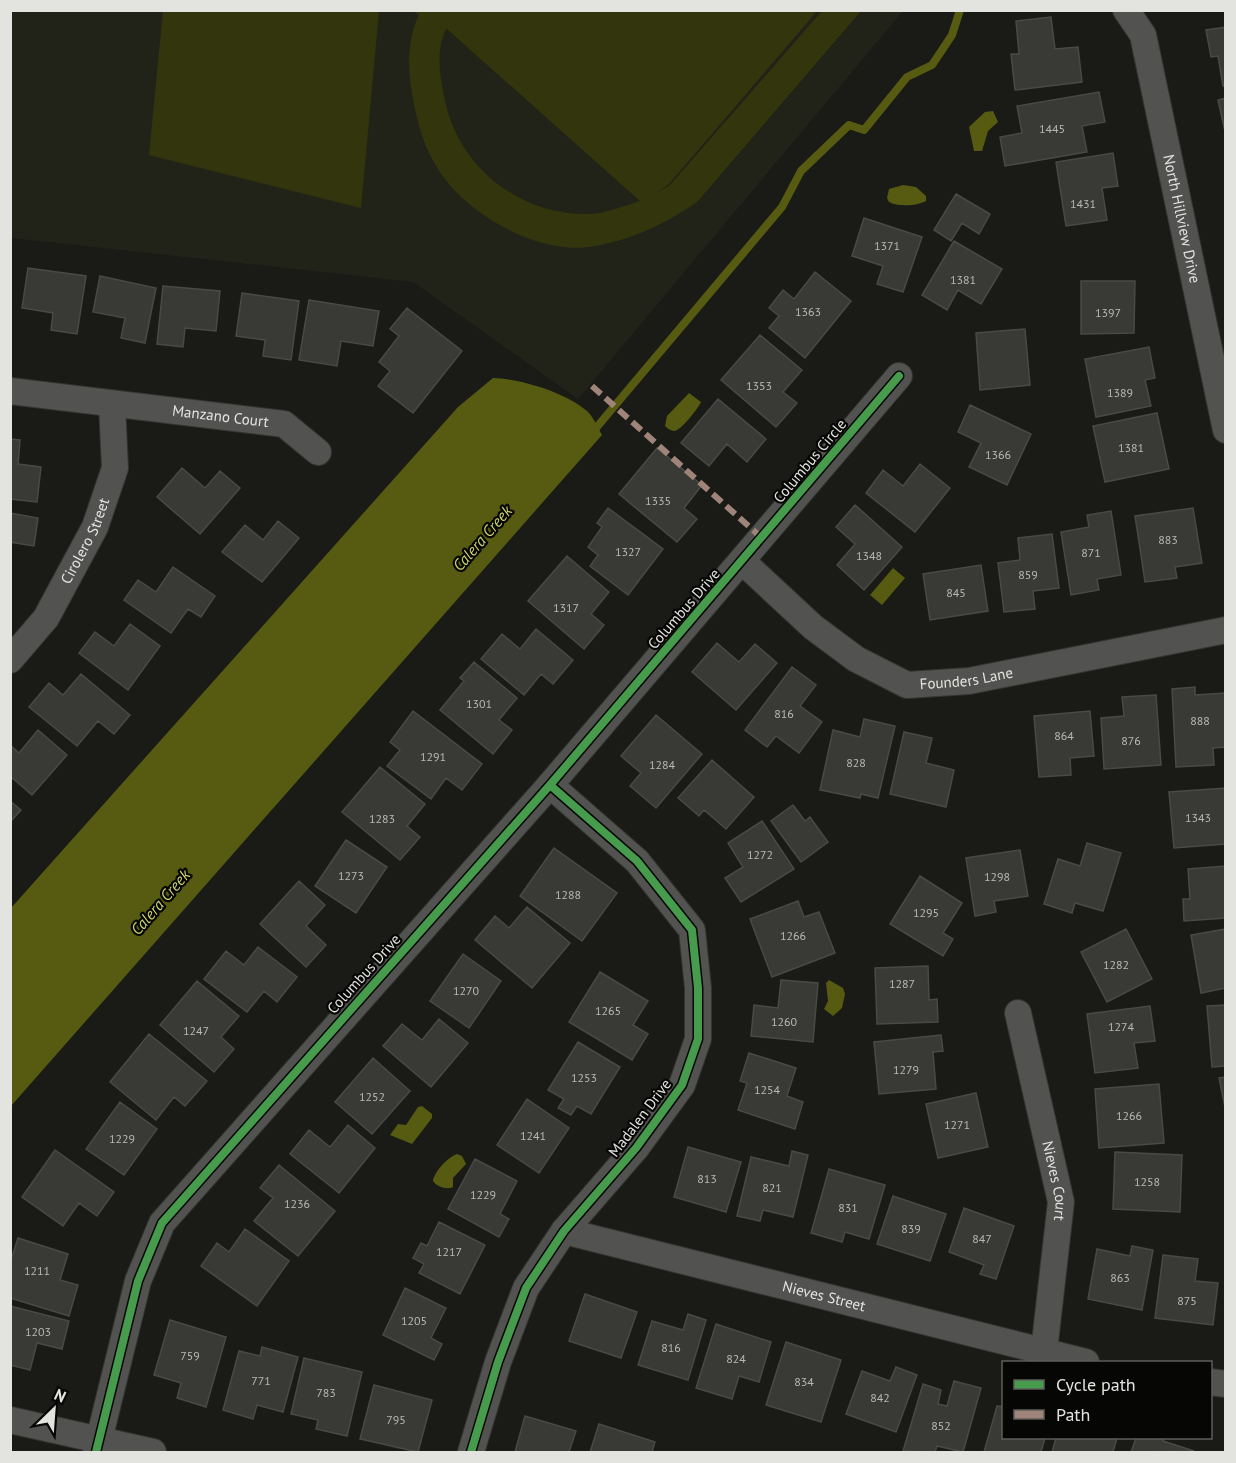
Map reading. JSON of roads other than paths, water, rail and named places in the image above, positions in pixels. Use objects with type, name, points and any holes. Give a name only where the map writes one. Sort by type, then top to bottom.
[{"type":"street","name":"North Hillview Drive","points":[[1126,10],[1143,35],[1226,430]]},
{"type":"street","name":"Columbus Circle","points":[[743,562],[899,376]]},
{"type":"street","name":"Manzano Court","points":[[10,391],[284,424],[318,452]]},
{"type":"street","name":"Cirolero Street","points":[[10,660],[46,618],[95,527],[115,468],[112,405]]},
{"type":"street","name":"Founders Lane","points":[[743,562],[813,627],[856,659],[907,685],[969,681],[1226,630]]},
{"type":"street","name":"Columbus Drive","points":[[97,1446],[138,1281],[162,1223],[743,562]]},
{"type":"street","name":"Madalen Drive","points":[[471,1452],[498,1362],[526,1288],[564,1231],[636,1148],[682,1085],[698,1039],[698,988],[692,930],[637,861],[550,784]]},
{"type":"street","name":"Nieves Court","points":[[1018,1013],[1061,1202],[1044,1351]]},
{"type":"street","name":"Nieves Street","points":[[564,1231],[1082,1361]]},
{"type":"street","points":[[10,1420],[97,1446],[153,1452]]},
{"type":"water","points":[[993,111],[998,122],[988,131],[982,151],[974,151],[969,127],[985,112]]},
{"type":"water","points":[[903,185],[916,187],[926,196],[926,201],[908,205],[889,202],[887,198],[889,189]]},
{"type":"water","points":[[493,378],[529,384],[567,398],[589,413],[602,435],[11,1106],[11,908],[458,407]]},
{"type":"water","points":[[689,393],[701,402],[681,427],[674,431],[670,430],[665,426],[667,416]]},
{"type":"water","points":[[893,568],[905,578],[882,605],[870,595]]},
{"type":"water","points":[[829,980],[843,988],[845,994],[842,1008],[833,1016],[824,1009],[828,1001],[826,983]]},
{"type":"water","points":[[422,1106],[432,1114],[432,1118],[412,1144],[390,1135],[398,1124],[406,1125],[418,1107]]},
{"type":"water","points":[[457,1154],[462,1156],[466,1164],[453,1178],[453,1187],[445,1188],[437,1185],[433,1181],[436,1173],[446,1161]]},
{"type":"waterway","name":"Calera Creek","points":[[591,434],[782,207],[801,171],[849,125],[864,130],[907,77],[932,65],[952,35],[960,10]]}]
